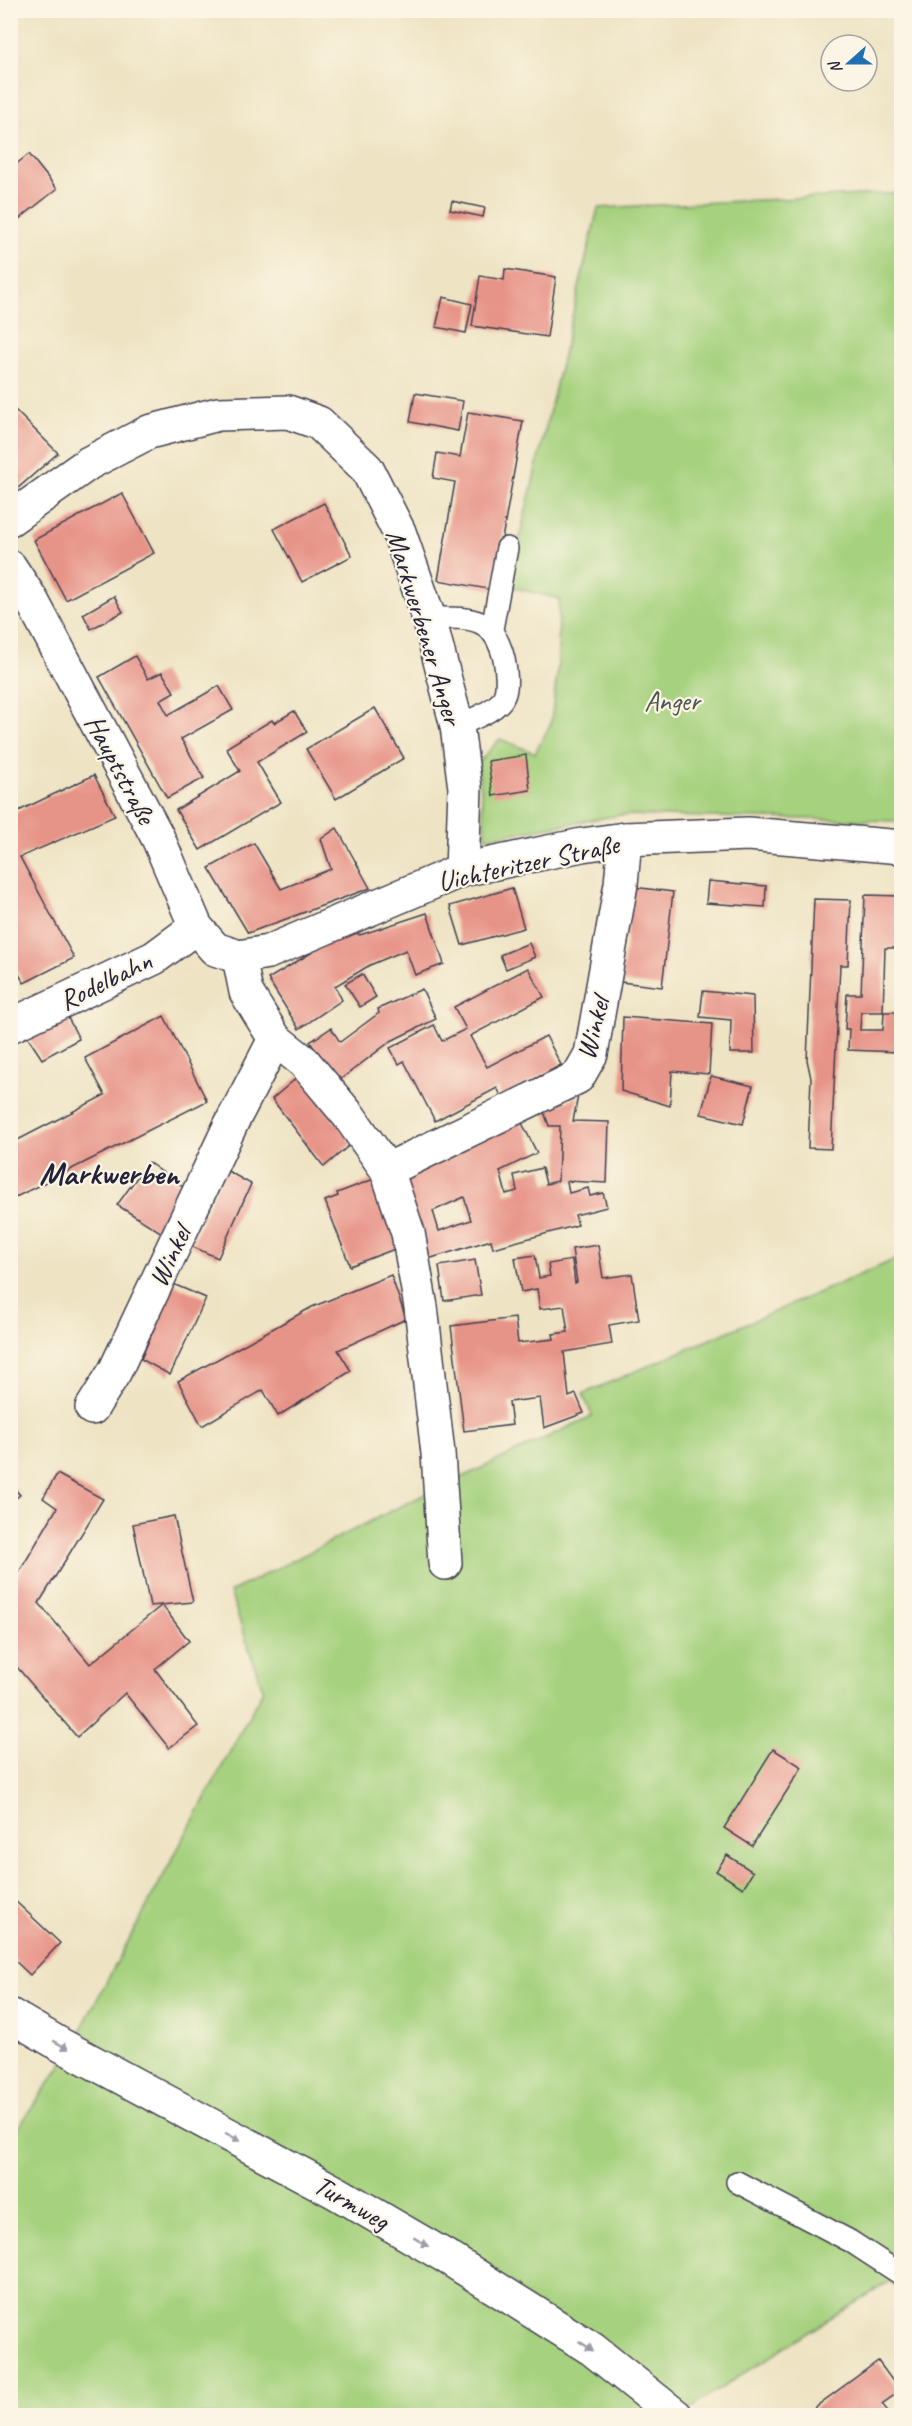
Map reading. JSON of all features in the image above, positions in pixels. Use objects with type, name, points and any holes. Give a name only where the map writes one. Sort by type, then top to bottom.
[{"type":"street","name":"Markwerbener Anger","points":[[10,519],[89,463],[149,432],[218,414],[288,412],[319,423],[367,469],[399,532],[429,618],[457,726],[465,788],[462,870]]},
{"type":"street","name":"Hauptstraße","points":[[10,567],[31,599],[153,828],[196,927],[215,949],[239,957]]},
{"type":"street","name":"Uichteritzer Straße","points":[[239,957],[268,952],[462,870],[582,845],[625,839],[748,834],[902,847]]},
{"type":"street","name":"Winkel","points":[[387,1170],[578,1077],[591,1054],[621,884],[625,839]]},
{"type":"street","name":"Rodelbahn","points":[[10,1026],[154,958],[196,927]]},
{"type":"street","points":[[239,957],[246,992],[275,1039],[304,1062],[349,1116],[387,1170],[408,1233],[421,1307],[438,1453],[445,1563]]},
{"type":"street","name":"Winkel","points":[[92,1408],[115,1371],[231,1124],[275,1039]]},
{"type":"street","name":"Turmweg","points":[[10,2015],[61,2045],[337,2193],[445,2256],[592,2349],[676,2415]]},
{"type":"lane","points":[[457,726],[496,705],[504,697],[506,668],[500,644],[492,629],[507,548]]},
{"type":"lane","points":[[429,618],[466,618],[492,629]]},
{"type":"lane","points":[[737,2181],[850,2241],[902,2275]]},
{"type":"green space","name":"Anger","points":[[901,193],[901,821],[620,815],[486,838],[478,763],[500,739],[535,753],[551,723],[558,666],[559,599],[508,586],[598,208]]},
{"type":"green space","points":[[901,1257],[901,2290],[890,2281],[701,2401],[684,2415],[11,2416],[11,2138],[64,2061],[263,1690],[230,1592],[403,1505],[592,1416],[583,1394]]},
{"type":"building","points":[[29,154],[57,189],[19,219],[10,209],[10,169]]},
{"type":"building","points":[[452,201],[485,208],[483,217],[450,210]]},
{"type":"building","points":[[505,269],[556,277],[547,337],[472,326],[480,276],[504,280]]},
{"type":"building","points":[[443,297],[472,304],[466,333],[436,327]]},
{"type":"building","points":[[415,393],[463,401],[458,431],[410,422]]},
{"type":"building","points":[[10,405],[58,453],[10,495]]},
{"type":"building","points":[[468,412],[523,421],[493,590],[438,580],[455,482],[433,478],[437,453],[460,457]]},
{"type":"building","points":[[122,493],[154,553],[66,600],[34,540]]},
{"type":"building","points":[[324,503],[352,556],[302,582],[274,529]]},
{"type":"building","points":[[114,596],[123,612],[91,629],[83,614]]},
{"type":"building","points":[[135,656],[148,679],[162,672],[174,692],[160,700],[168,715],[219,686],[233,710],[181,739],[204,778],[167,798],[99,677]]},
{"type":"building","points":[[375,708],[404,758],[336,799],[306,749]]},
{"type":"building","points":[[294,711],[307,732],[257,762],[281,802],[200,850],[176,810],[240,771],[226,748],[272,720],[274,723]]},
{"type":"building","points":[[526,755],[530,790],[493,796],[488,761]]},
{"type":"building","points":[[94,775],[115,816],[20,857],[74,958],[24,983],[10,959],[10,815]]},
{"type":"building","points":[[337,828],[370,888],[248,933],[209,868],[254,843],[281,889],[331,869],[321,839]]},
{"type":"building","points":[[708,881],[766,886],[765,907],[706,903]]},
{"type":"building","points":[[633,887],[673,892],[662,987],[621,982]]},
{"type":"building","points":[[512,888],[524,928],[462,945],[450,906]]},
{"type":"building","points":[[865,895],[902,896],[902,948],[885,948],[883,1012],[861,1012],[860,1030],[883,1030],[884,1012],[899,1012],[898,1052],[848,1050],[849,1029],[845,1029],[847,994],[861,994]]},
{"type":"building","points":[[814,899],[851,900],[848,965],[840,965],[831,1149],[808,1148],[811,1078],[807,1060]]},
{"type":"building","points":[[427,913],[444,964],[415,975],[406,950],[370,965],[335,986],[342,1000],[299,1029],[268,979],[329,942],[354,932],[360,935]]},
{"type":"building","points":[[529,943],[535,957],[506,969],[500,955]]},
{"type":"building","points":[[528,968],[544,997],[470,1036],[487,1067],[546,1036],[561,1065],[502,1097],[497,1088],[435,1121],[404,1061],[399,1064],[390,1048],[434,1025],[442,1041],[466,1029],[454,1007]]},
{"type":"building","points":[[362,974],[376,997],[360,1007],[345,984]]},
{"type":"building","points":[[422,989],[436,1019],[391,1041],[337,1082],[310,1042],[331,1028],[340,1042],[379,1013],[378,1009]]},
{"type":"building","points":[[703,991],[753,996],[754,1053],[730,1053],[731,1020],[700,1017]]},
{"type":"building","points":[[65,1012],[79,1039],[42,1059],[25,1033]]},
{"type":"building","points":[[164,1016],[207,1101],[10,1200],[10,1144],[105,1095],[85,1058]]},
{"type":"building","points":[[623,1017],[712,1024],[709,1074],[672,1071],[670,1106],[621,1091]]},
{"type":"building","points":[[300,1075],[352,1143],[324,1167],[272,1099]]},
{"type":"building","points":[[711,1076],[753,1086],[743,1124],[701,1114]]},
{"type":"building","points":[[578,1096],[573,1121],[609,1122],[607,1183],[567,1181],[569,1193],[588,1188],[590,1196],[603,1193],[607,1207],[575,1215],[578,1225],[493,1248],[491,1240],[428,1259],[402,1176],[521,1121],[537,1153],[500,1171],[506,1194],[517,1191],[514,1175],[542,1168],[546,1184],[558,1181],[560,1126],[549,1126],[544,1112]],"holes":[[[464,1197],[471,1220],[439,1231],[433,1211]]]},
{"type":"building","points":[[148,1162],[190,1192],[162,1233],[117,1205]]},
{"type":"building","points":[[224,1169],[251,1184],[218,1258],[191,1246]]},
{"type":"building","points":[[374,1179],[400,1247],[350,1266],[325,1201],[338,1196],[337,1193]]},
{"type":"building","points":[[598,1245],[603,1278],[632,1274],[639,1320],[609,1325],[612,1344],[564,1352],[569,1397],[576,1394],[584,1413],[544,1428],[540,1398],[509,1402],[512,1425],[464,1431],[451,1326],[515,1318],[518,1343],[554,1339],[553,1334],[568,1332],[564,1306],[540,1309],[537,1289],[521,1292],[515,1258],[535,1255],[539,1278],[550,1276],[548,1264],[572,1260],[575,1283],[577,1282],[572,1249]]},
{"type":"building","points":[[475,1260],[481,1295],[444,1301],[439,1266]]},
{"type":"building","points":[[391,1275],[406,1319],[338,1350],[351,1371],[278,1416],[263,1390],[202,1426],[178,1381],[312,1307]]},
{"type":"building","points":[[173,1284],[206,1298],[170,1375],[141,1359]]},
{"type":"building","points":[[57,1474],[103,1499],[39,1603],[90,1664],[162,1605],[189,1641],[155,1669],[198,1726],[169,1748],[125,1693],[77,1737],[10,1659],[10,1581],[17,1576],[57,1508],[43,1498]]},
{"type":"building","points":[[10,1484],[20,1495],[10,1503]]},
{"type":"building","points":[[174,1516],[193,1602],[150,1606],[133,1524]]},
{"type":"building","points":[[773,1749],[802,1767],[752,1846],[724,1828]]},
{"type":"building","points":[[727,1855],[753,1872],[743,1888],[716,1871]]},
{"type":"building","points":[[12,1898],[60,1943],[30,1975],[10,1956]]},
{"type":"building","points":[[878,2361],[900,2391],[882,2404],[891,2415],[820,2415],[814,2408]]},
{"type":"district","name":"Markwerben","points":[[109,1173]]}]
